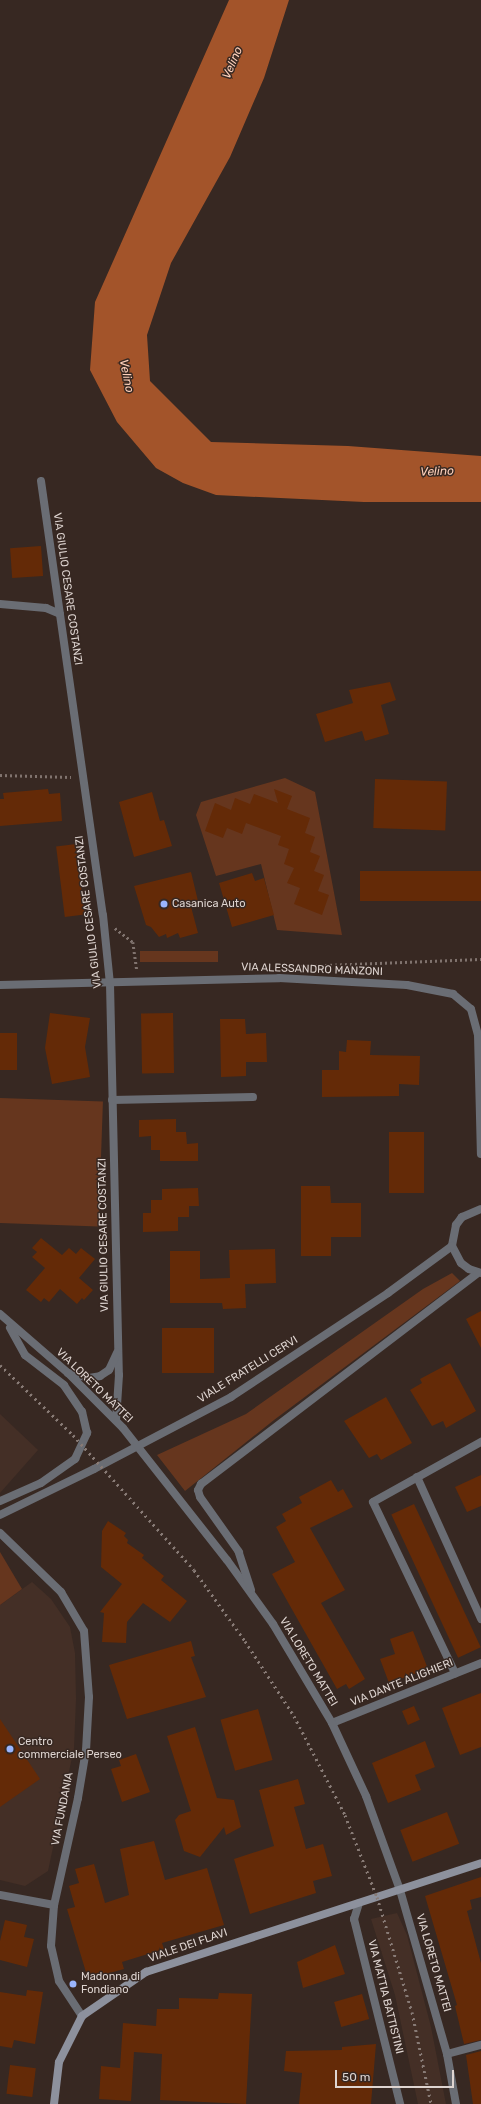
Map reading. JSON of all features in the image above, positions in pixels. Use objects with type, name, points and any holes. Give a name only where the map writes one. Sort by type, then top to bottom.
[{"type":"main road","name":"VIALE DEI FLAVI","points":[[54,2104],[59,2062],[82,2016],[146,1972],[481,1863]]},
{"type":"street","name":"VIA GIULIO CESARE COSTANZI","points":[[41,481],[103,915],[110,984],[118,1351],[109,1370],[100,1376],[89,1378],[68,1373]]},
{"type":"street","points":[[0,604],[46,608],[60,614]]},
{"type":"street","name":"VIA ALESSANDRO MANZONI","points":[[0,986],[279,978],[407,985],[453,994],[471,1009],[478,1035],[481,1154]]},
{"type":"street","points":[[112,1100],[253,1097]]},
{"type":"street","points":[[253,1596],[240,1552],[200,1497],[198,1490],[201,1484],[480,1273],[461,1263],[452,1246],[452,1235],[459,1221],[471,1211],[481,1209]]},
{"type":"street","name":"VIALE FRATELLI CERVI","points":[[0,1515],[94,1469],[231,1397],[388,1293],[452,1246]]},
{"type":"street","name":"VIA LORETO MATTEI","points":[[0,1314],[8,1323],[68,1373],[123,1428],[227,1560],[273,1624],[332,1723],[366,1796],[404,1902],[447,2054],[456,2104]]},
{"type":"street","points":[[0,1501],[41,1483],[75,1459],[87,1433],[82,1412],[64,1385],[25,1355],[8,1323]]},
{"type":"street","points":[[116,1420],[120,1375],[118,1351]]},
{"type":"street","points":[[455,1673],[373,1502],[481,1442]]},
{"type":"street","points":[[417,1477],[481,1619]]},
{"type":"street","name":"VIA FUNDANIA","points":[[0,1533],[61,1592],[84,1631],[89,1697],[86,1750],[78,1798],[54,1904],[53,1960],[66,1994],[82,2016]]},
{"type":"street","name":"VIA DANTE ALIGHIERI","points":[[332,1723],[481,1662]]},
{"type":"street","points":[[404,1902],[415,1885]]},
{"type":"street","points":[[0,1895],[54,1904]]},
{"type":"street","points":[[354,1919],[359,1903]]},
{"type":"street","points":[[339,1909],[350,1914],[354,1919]]},
{"type":"street","name":"VIA MATTIA BATTISTINI","points":[[354,1919],[400,2104]]},
{"type":"street","points":[[447,2054],[481,2045]]},
{"type":"path","points":[[0,775],[83,777]]},
{"type":"path","points":[[103,915],[133,942],[137,970],[145,970]]},
{"type":"path","points":[[294,966],[481,959]]},
{"type":"shaded area","points":[[285,778],[315,792],[342,935],[277,930],[261,864],[216,876],[196,815],[201,802]]},
{"type":"shaded area","points":[[140,951],[218,951],[218,962],[140,962]]},
{"type":"shaded area","points":[[0,1098],[103,1102],[99,1227],[0,1223]]},
{"type":"shaded area","points":[[452,1273],[460,1281],[274,1420],[185,1491],[157,1455],[246,1414],[423,1289]]},
{"type":"shaded area","points":[[0,1414],[38,1450],[0,1493]]},
{"type":"shaded area","points":[[0,1552],[22,1589],[0,1605]]},
{"type":"shaded area","points":[[32,1582],[51,1599],[70,1627],[75,1653],[76,1699],[74,1748],[48,1871],[25,1886],[0,1880],[0,1605]]},
{"type":"shaded area","points":[[397,1913],[407,1935],[431,2027],[446,2104],[418,2104],[395,1995],[371,1919]]},
{"type":"water","name":"Velino","points":[[229,0],[289,0],[264,78],[230,157],[171,263],[147,335],[150,381],[211,442],[348,446],[481,456],[481,502],[364,502],[216,495],[183,483],[156,468],[117,422],[90,370],[95,302]]},
{"type":"building","points":[[41,546],[43,576],[12,578],[10,548]]},
{"type":"building","points":[[390,682],[396,700],[381,705],[389,734],[365,741],[362,731],[325,742],[316,714],[353,703],[349,690]]},
{"type":"building","points":[[375,779],[447,782],[445,830],[373,828]]},
{"type":"building","points":[[48,789],[49,794],[60,793],[62,821],[0,826],[0,799],[4,799],[3,793]]},
{"type":"building","points":[[274,789],[292,796],[287,809],[310,818],[305,833],[315,837],[310,852],[320,856],[314,871],[324,875],[318,891],[329,895],[322,915],[294,904],[300,888],[287,883],[294,868],[284,864],[289,849],[278,845],[281,836],[246,823],[242,834],[227,828],[223,838],[205,831],[215,803],[231,810],[235,798],[250,804],[254,794],[278,803]]},
{"type":"building","points":[[152,792],[160,821],[164,820],[172,846],[134,857],[119,802]]},
{"type":"building","points":[[76,844],[85,914],[65,917],[56,846]]},
{"type":"building","points":[[360,871],[481,871],[481,901],[360,901]]},
{"type":"building","name":"Casanica Auto","points":[[191,872],[198,901],[190,903],[198,933],[180,938],[178,933],[167,938],[166,934],[159,937],[151,927],[146,925],[134,886]]},
{"type":"building","points":[[252,873],[255,881],[264,878],[274,915],[232,927],[219,883]]},
{"type":"building","points":[[50,1013],[90,1018],[85,1047],[90,1077],[52,1084],[45,1048]]},
{"type":"building","points":[[173,1013],[174,1073],[142,1074],[141,1014]]},
{"type":"building","points":[[220,1019],[245,1019],[246,1034],[266,1033],[267,1062],[246,1062],[246,1076],[221,1077]]},
{"type":"building","points":[[0,1033],[17,1033],[17,1070],[0,1070]]},
{"type":"building","points":[[347,1040],[371,1041],[370,1055],[420,1056],[419,1085],[399,1084],[399,1096],[322,1097],[322,1070],[339,1070],[339,1051],[346,1052]]},
{"type":"building","points":[[176,1119],[176,1132],[186,1132],[187,1144],[198,1143],[198,1161],[160,1161],[160,1150],[151,1150],[151,1136],[139,1137],[139,1120]]},
{"type":"building","points":[[389,1132],[424,1132],[424,1193],[389,1193]]},
{"type":"building","points":[[301,1186],[330,1186],[331,1203],[361,1203],[361,1237],[331,1237],[331,1256],[301,1256]]},
{"type":"building","points":[[198,1188],[199,1206],[189,1206],[189,1217],[178,1217],[178,1231],[143,1232],[143,1213],[151,1213],[151,1200],[162,1200],[162,1189]]},
{"type":"building","points":[[41,1238],[62,1255],[69,1248],[76,1254],[81,1248],[95,1259],[79,1278],[93,1290],[84,1300],[82,1298],[77,1304],[60,1289],[49,1302],[44,1298],[41,1302],[26,1290],[45,1268],[32,1257],[37,1252],[32,1248]]},
{"type":"building","points":[[275,1249],[276,1283],[245,1284],[246,1308],[223,1309],[222,1303],[170,1303],[170,1251],[200,1251],[200,1279],[230,1278],[229,1250]]},
{"type":"building","points":[[481,1311],[481,1348],[466,1319]]},
{"type":"building","points":[[162,1328],[214,1328],[214,1373],[162,1373]]},
{"type":"building","points":[[450,1363],[476,1411],[446,1428],[443,1421],[432,1426],[410,1390],[422,1383],[420,1379]]},
{"type":"building","points":[[386,1397],[412,1443],[381,1460],[377,1454],[369,1458],[344,1421]]},
{"type":"building","points":[[481,1475],[481,1506],[467,1512],[455,1487]]},
{"type":"building","points":[[331,1480],[338,1492],[343,1489],[353,1507],[310,1528],[345,1590],[321,1603],[365,1679],[349,1689],[346,1684],[337,1689],[272,1574],[295,1562],[276,1527],[286,1521],[282,1514],[302,1503],[299,1497]]},
{"type":"building","points":[[414,1504],[481,1647],[458,1658],[391,1515]]},
{"type":"building","points":[[108,1521],[126,1533],[124,1536],[128,1540],[127,1543],[144,1555],[142,1558],[164,1576],[161,1580],[187,1601],[170,1622],[143,1603],[127,1622],[126,1643],[102,1642],[104,1613],[100,1612],[122,1584],[101,1567],[102,1531]]},
{"type":"building","points":[[413,1631],[428,1669],[389,1683],[380,1659],[395,1654],[390,1639]]},
{"type":"building","points":[[191,1641],[195,1656],[191,1657],[206,1697],[127,1719],[109,1665]]},
{"type":"building","points":[[481,1693],[481,1747],[460,1755],[442,1708]]},
{"type":"building","points":[[414,1706],[420,1720],[408,1725],[402,1711]]},
{"type":"building","points":[[258,1709],[273,1760],[235,1771],[221,1720]]},
{"type":"building","name":"Centro commerciale Perseo","points":[[0,1719],[40,1779],[0,1807]]},
{"type":"building","points":[[195,1727],[217,1798],[234,1800],[241,1827],[226,1835],[224,1827],[200,1857],[184,1851],[175,1820],[179,1815],[191,1811],[167,1736]]},
{"type":"building","points":[[425,1741],[435,1767],[415,1775],[421,1790],[388,1803],[372,1763]]},
{"type":"building","points":[[136,1754],[150,1792],[122,1802],[111,1769],[121,1766],[119,1760]]},
{"type":"building","points":[[298,1779],[305,1804],[294,1807],[306,1849],[323,1844],[332,1876],[313,1881],[316,1893],[250,1914],[234,1859],[274,1846],[259,1790]]},
{"type":"building","points":[[447,1812],[459,1844],[413,1862],[400,1830]]},
{"type":"building","points":[[154,1841],[165,1880],[207,1868],[224,1925],[162,1943],[164,1949],[122,1962],[124,1969],[88,1979],[67,1909],[75,1907],[69,1886],[79,1883],[75,1869],[94,1864],[105,1903],[129,1895],[120,1849]]},
{"type":"building","points":[[481,1877],[481,1897],[470,1900],[472,1909],[467,1911],[481,1963],[481,2040],[464,2044],[455,2006],[457,2005],[425,1896]]},
{"type":"building","points":[[5,1920],[27,1925],[24,1937],[34,1939],[27,1967],[0,1960],[0,1941]]},
{"type":"building","points":[[335,1945],[345,1974],[303,1988],[297,1962]]},
{"type":"building","points":[[27,1990],[43,1992],[35,2044],[14,2040],[12,2048],[0,2046],[0,1992],[26,1996]]},
{"type":"building","points":[[219,1993],[252,1994],[246,2104],[160,2100],[162,2054],[134,2052],[131,2101],[99,2099],[101,2066],[120,2068],[123,2023],[156,2026],[157,2009],[179,2009],[179,1998],[218,1999]]},
{"type":"building","points":[[362,1994],[369,2019],[341,2027],[334,2002]]},
{"type":"building","points":[[376,2044],[371,2104],[299,2104],[302,2073],[284,2071],[286,2051],[342,2050],[342,2047]]},
{"type":"building","points":[[481,2051],[481,2104],[473,2104],[466,2055]]},
{"type":"building","points":[[10,2065],[36,2068],[32,2097],[6,2094]]},
{"type":"railway","points":[[0,1365],[73,1435],[194,1570],[245,1641],[294,1716],[345,1815],[377,1897],[412,2012],[431,2104]]},
{"type":"place","name":"Casanica Auto","points":[[164,904]]},
{"type":"place","name":"Centro commerciale Perseo","points":[[10,1749]]},
{"type":"place","name":"Madonna di Fondiano","points":[[73,1984]]}]
